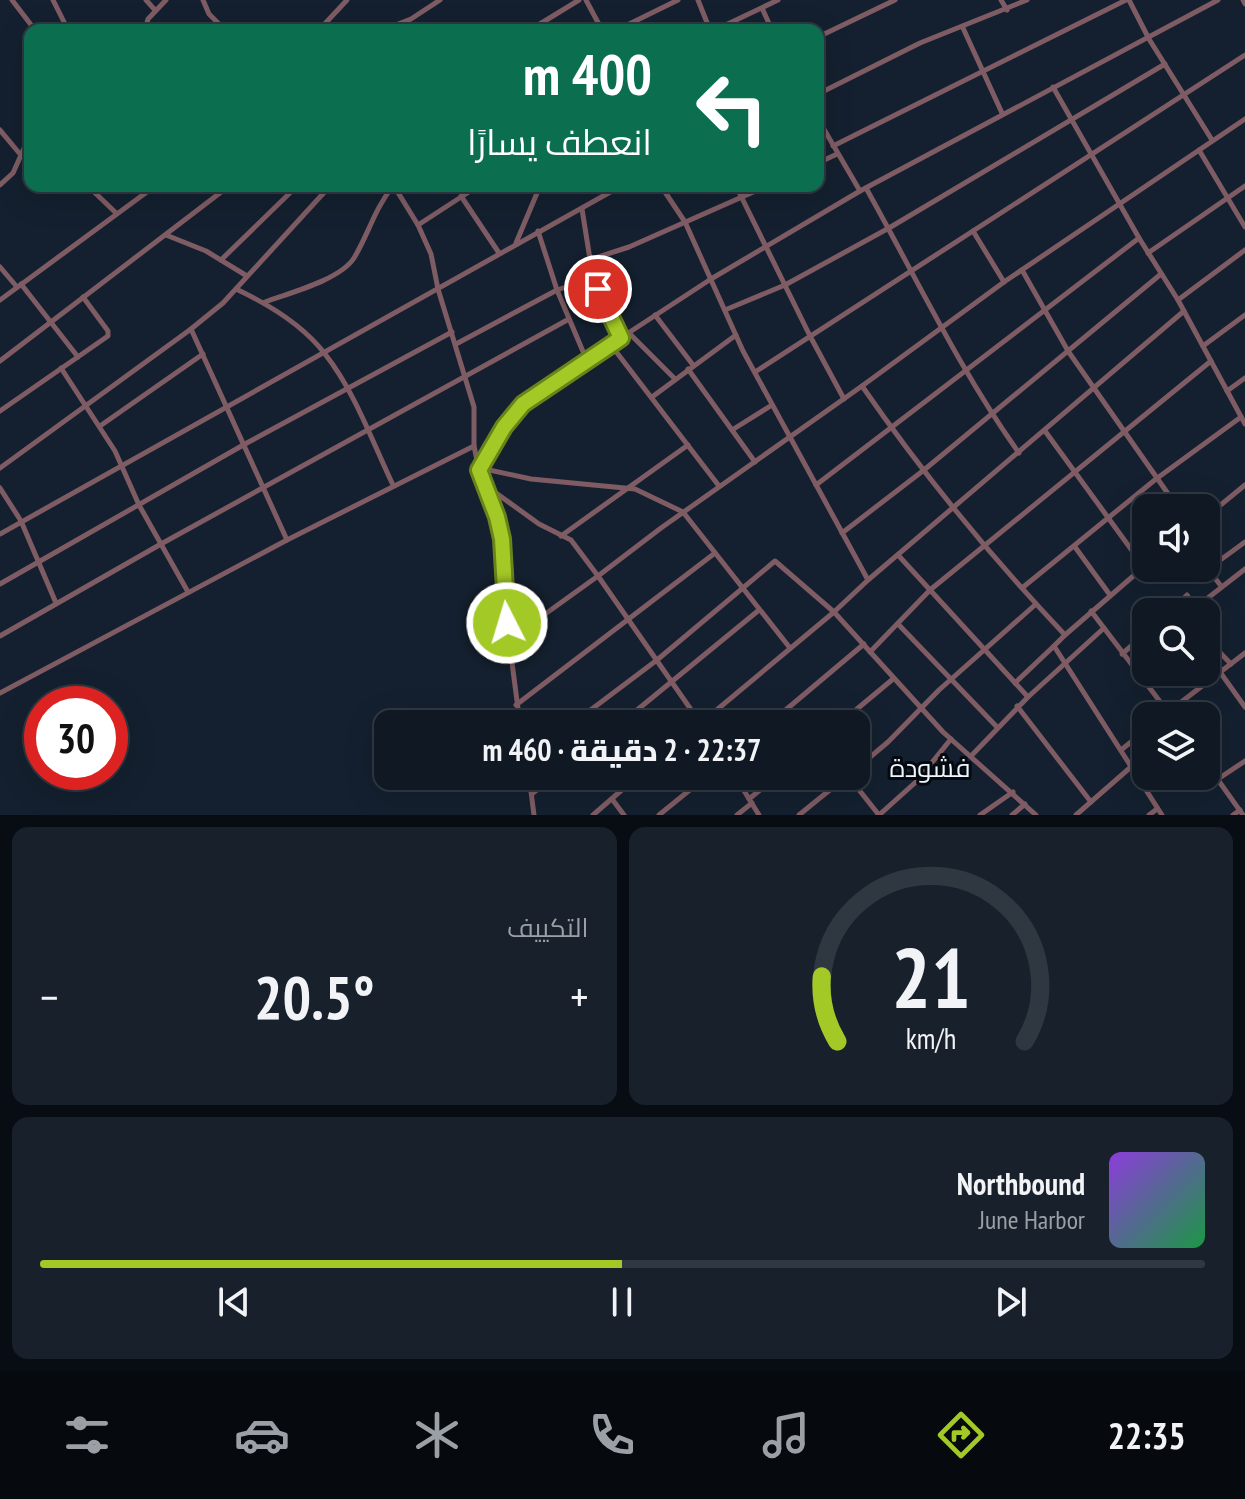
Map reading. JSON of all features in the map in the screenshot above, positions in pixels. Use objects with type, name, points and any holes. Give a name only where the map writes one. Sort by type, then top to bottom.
[{"type":"street","points":[[12,0],[30,24]]},
{"type":"street","points":[[53,0],[65,24]]},
{"type":"street","points":[[146,0],[155,10]]},
{"type":"street","points":[[147,24],[166,0]]},
{"type":"street","points":[[203,0],[209,14],[218,24]]},
{"type":"street","points":[[325,24],[347,0]]},
{"type":"street","points":[[398,24],[440,0]]},
{"type":"street","points":[[545,24],[579,0]]},
{"type":"street","points":[[586,0],[599,24]]},
{"type":"street","points":[[629,24],[678,0]]},
{"type":"street","points":[[698,0],[710,24]]},
{"type":"street","points":[[726,24],[778,0]]},
{"type":"street","points":[[824,34],[894,0]]},
{"type":"street","points":[[1001,0],[1007,10]]},
{"type":"street","points":[[824,91],[920,43],[1027,0]]},
{"type":"street","points":[[833,146],[1127,0],[1212,140]]},
{"type":"street","points":[[479,469],[504,427],[523,404],[711,279],[1002,113],[1149,39],[1218,0]]},
{"type":"street","points":[[762,8],[769,24]]},
{"type":"street","points":[[963,28],[1002,113]]},
{"type":"street","points":[[755,372],[1245,55]]},
{"type":"street","points":[[725,310],[785,285],[889,228],[1165,64]]},
{"type":"street","points":[[1053,87],[1178,300],[1245,424]]},
{"type":"street","points":[[509,640],[1004,282],[1245,119]]},
{"type":"street","points":[[0,130],[20,155]]},
{"type":"street","points":[[824,130],[837,154],[889,228],[940,329],[990,413],[1019,453]]},
{"type":"street","points":[[0,185],[13,173],[24,147]]},
{"type":"street","points":[[1199,150],[1245,227]]},
{"type":"street","points":[[824,160],[837,154]]},
{"type":"street","points":[[1148,253],[1245,186]]},
{"type":"street","points":[[94,192],[116,213]]},
{"type":"street","points":[[0,300],[146,192]]},
{"type":"street","points":[[0,361],[221,192]]},
{"type":"street","points":[[221,260],[291,192]]},
{"type":"street","points":[[264,302],[343,269],[354,257],[389,192]]},
{"type":"street","points":[[397,192],[418,225],[431,254],[438,289],[474,407],[474,446],[502,539],[504,601],[517,710]]},
{"type":"street","points":[[418,225],[468,192]]},
{"type":"street","points":[[515,244],[537,192]]},
{"type":"street","points":[[0,534],[611,192]]},
{"type":"street","points":[[665,192],[685,222],[736,335],[868,580]]},
{"type":"street","points":[[739,192],[844,399]]},
{"type":"street","points":[[592,259],[754,192]]},
{"type":"street","points":[[0,468],[191,329],[236,289],[323,193]]},
{"type":"street","points":[[461,196],[499,253]]},
{"type":"street","points":[[582,209],[593,278],[621,338]]},
{"type":"street","points":[[538,231],[557,290],[587,361]]},
{"type":"street","points":[[973,231],[1004,282]]},
{"type":"street","points":[[165,235],[221,260],[247,276]]},
{"type":"street","points":[[816,485],[1139,238]]},
{"type":"street","points":[[1178,300],[1245,250]]},
{"type":"street","points":[[0,267],[50,321],[78,357]]},
{"type":"street","points":[[1022,270],[1068,351],[1167,494]]},
{"type":"street","points":[[842,533],[924,470],[1161,274]]},
{"type":"street","points":[[456,344],[557,290],[593,278]]},
{"type":"street","points":[[236,289],[264,302],[324,352],[348,389],[393,485]]},
{"type":"street","points":[[0,411],[108,336],[108,331],[83,297]]},
{"type":"street","points":[[717,710],[1184,311]]},
{"type":"street","points":[[655,315],[755,462]]},
{"type":"street","points":[[1203,346],[1245,315]]},
{"type":"street","points":[[0,636],[569,319]]},
{"type":"street","points":[[191,329],[287,540]]},
{"type":"street","points":[[0,584],[245,444],[452,332]]},
{"type":"street","points":[[629,333],[675,379]]},
{"type":"street","points":[[652,397],[736,335]]},
{"type":"street","points":[[611,345],[719,486]]},
{"type":"street","points":[[100,426],[203,354]]},
{"type":"street","points":[[870,652],[930,590],[1211,361]]},
{"type":"street","points":[[61,368],[100,426],[122,465],[139,505],[188,592]]},
{"type":"street","points":[[1227,391],[1245,378]]},
{"type":"street","points":[[862,386],[954,507],[1065,635]]},
{"type":"street","points":[[732,430],[772,404]]},
{"type":"street","points":[[1022,588],[1156,479],[1241,417]]},
{"type":"street","points":[[1045,431],[1132,549]]},
{"type":"street","points":[[561,536],[688,445]]},
{"type":"street","points":[[0,693],[287,540],[474,446]]},
{"type":"street","points":[[479,469],[531,479],[628,488],[683,512],[790,648]]},
{"type":"street","points":[[484,484],[539,524],[579,547],[691,710]]},
{"type":"street","points":[[1220,506],[1245,485]]},
{"type":"street","points":[[0,488],[21,521],[56,603]]},
{"type":"street","points":[[1220,559],[1245,542]]},
{"type":"street","points":[[1075,547],[1110,595]]},
{"type":"street","points":[[516,705],[715,553]]},
{"type":"street","points":[[898,555],[1028,697]]},
{"type":"street","points":[[591,710],[657,660],[775,561],[834,612],[920,709],[1036,815]]},
{"type":"street","points":[[1207,598],[1245,569]]},
{"type":"street","points":[[1015,683],[1132,577]]},
{"type":"street","points":[[1218,582],[1221,586]]},
{"type":"street","points":[[870,757],[951,679],[1036,604]]},
{"type":"street","points":[[638,710],[759,610]]},
{"type":"street","points":[[1091,611],[1157,702]]},
{"type":"street","points":[[898,624],[997,727]]},
{"type":"street","points":[[971,755],[1017,706],[1104,628]]},
{"type":"street","points":[[786,710],[864,644]]},
{"type":"street","points":[[1122,654],[1132,645]]},
{"type":"street","points":[[1054,646],[1132,766],[1076,815]]},
{"type":"street","points":[[1220,653],[1231,664]]},
{"type":"street","points":[[1245,653],[1220,672],[1245,707]]},
{"type":"street","points":[[856,710],[893,679]]},
{"type":"street","points":[[1183,702],[1203,686]]},
{"type":"street","points":[[1017,706],[1091,802]]},
{"type":"street","points":[[858,790],[879,815],[917,781],[951,739]]},
{"type":"street","points":[[1121,750],[1132,741]]},
{"type":"street","points":[[1220,778],[1245,761]]},
{"type":"street","points":[[1220,782],[1241,812],[1233,815]]},
{"type":"street","points":[[531,790],[534,815]]},
{"type":"street","points":[[532,793],[536,790]]},
{"type":"street","points":[[593,815],[622,790]]},
{"type":"street","points":[[659,815],[690,790]]},
{"type":"street","points":[[743,790],[759,815]]},
{"type":"street","points":[[737,815],[762,790]]},
{"type":"street","points":[[799,815],[830,790]]},
{"type":"street","points":[[1146,790],[1159,812],[1149,815]]},
{"type":"street","points":[[980,815],[1013,792]]},
{"type":"street","points":[[612,799],[624,815]]},
{"type":"street","points":[[1012,815],[1025,804]]},
{"type":"district","name":"فشودة","points":[[930,767]]},
{"type":"route","points":[[507,623],[502,539],[479,470],[504,427],[523,404],[621,338],[598,289]]}]
